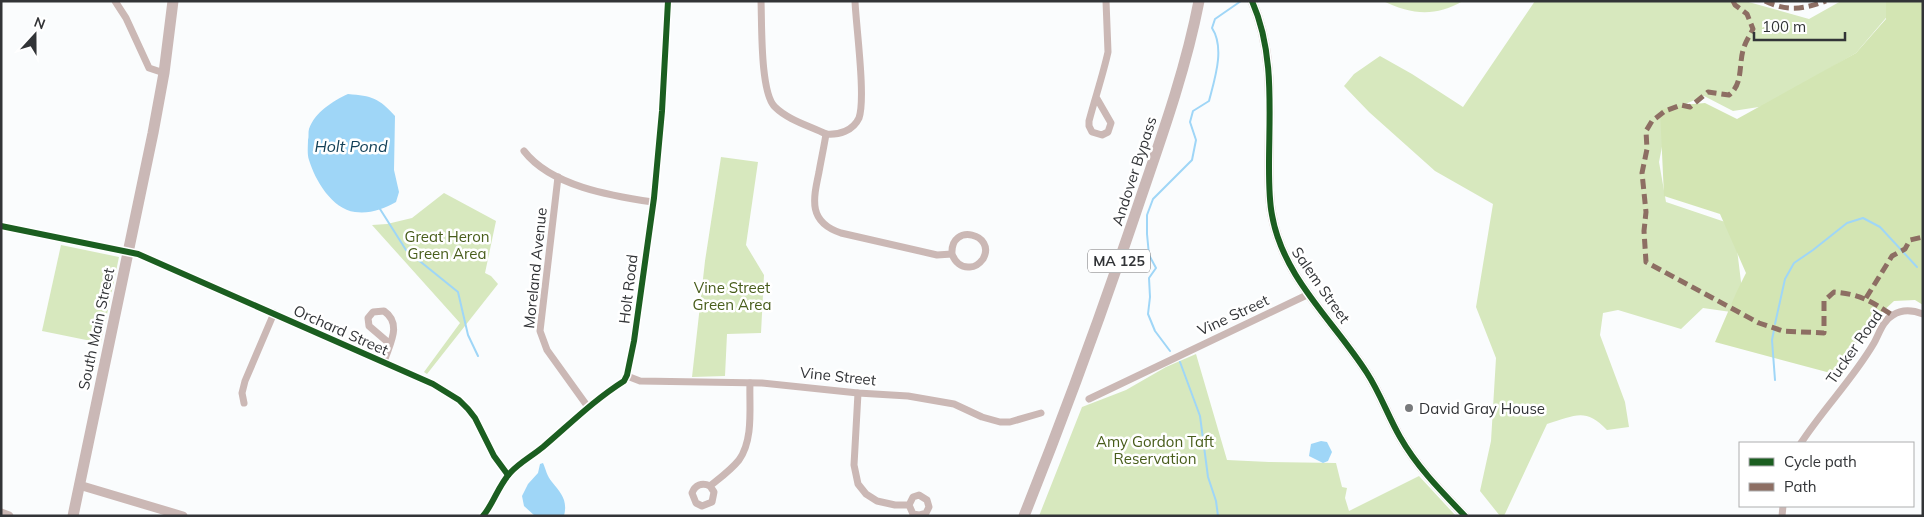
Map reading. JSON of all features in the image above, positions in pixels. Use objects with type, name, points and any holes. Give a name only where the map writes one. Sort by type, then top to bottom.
[{"type":"main road","name":"South Main Street","points":[[73,516],[164,73],[173,1]]},
{"type":"main road","name":"Andover Bypass","points":[[1024,516],[1054,440],[1131,227],[1163,131],[1188,47],[1199,1]]},
{"type":"street","points":[[115,1],[126,18],[149,68],[164,73]]},
{"type":"street","name":"Holt Road","points":[[627,376],[634,341],[653,202],[662,111],[668,1]]},
{"type":"street","points":[[761,1],[768,97],[774,107],[781,112],[826,134],[838,134],[847,130],[855,124],[860,110],[861,90],[855,1]]},
{"type":"street","points":[[1096,97],[1111,123],[1108,132],[1102,135],[1094,134],[1089,126],[1096,97],[1108,52],[1106,1]]},
{"type":"street","name":"Salem Street","points":[[1252,1],[1258,14],[1269,67],[1271,213],[1280,248],[1309,294],[1368,374],[1399,435],[1416,463],[1465,516]]},
{"type":"street","points":[[826,134],[814,197],[815,211],[827,228],[840,234],[937,255],[952,254]]},
{"type":"street","points":[[524,151],[532,162],[558,177],[606,194],[653,202]]},
{"type":"street","name":"Moreland Avenue","points":[[558,177],[540,331],[547,350],[588,407]]},
{"type":"street","name":"Orchard Street","points":[[1,226],[128,251],[274,313],[433,384],[459,400],[475,418],[498,463],[508,475]]},
{"type":"street","points":[[967,234],[979,238],[985,247],[985,255],[982,261],[972,267],[958,264],[952,254],[955,241],[967,234]]},
{"type":"street","name":"Vine Street","points":[[1089,399],[1309,294]]},
{"type":"street","name":"Tucker Road","points":[[1801,442],[1856,371],[1883,325],[1892,315],[1914,310],[1923,314]]},
{"type":"street","points":[[384,362],[390,344],[394,332],[393,321],[384,311],[373,312],[368,318],[369,326],[390,344]]},
{"type":"street","points":[[244,403],[242,393],[245,381],[274,313]]},
{"type":"street","points":[[483,516],[514,468],[542,448],[588,407],[624,381],[627,376]]},
{"type":"street","name":"Vine Street","points":[[627,376],[640,380],[750,382],[908,396],[942,401],[1000,422],[1010,422],[1041,413]]},
{"type":"street","points":[[710,486],[736,464],[746,446],[750,382]]},
{"type":"street","points":[[858,393],[854,465],[858,484],[866,494],[877,501],[895,505],[909,505]]},
{"type":"street","points":[[79,485],[183,516]]},
{"type":"street","points":[[1,514],[9,516]]},
{"type":"green space","points":[[1383,1],[1463,1],[1443,10],[1423,12],[1404,9]]},
{"type":"green space","points":[[1535,1],[1745,1],[1809,19],[1841,1],[1889,1],[1891,12],[1856,53],[1765,106],[1733,111],[1704,96],[1669,111],[1659,162],[1666,202],[1734,225],[1745,314],[1703,308],[1681,329],[1618,310],[1603,313],[1600,335],[1625,402],[1629,427],[1607,430],[1592,418],[1579,415],[1547,424],[1504,516],[1500,516],[1480,491],[1491,441],[1496,358],[1476,307],[1493,204],[1435,171],[1369,112],[1344,86],[1354,74],[1380,56],[1463,107]]},
{"type":"green space","points":[[1886,1],[1923,1],[1923,305],[1915,300],[1894,301],[1869,324],[1838,375],[1715,342],[1746,273],[1720,214],[1664,196],[1660,110],[1681,105],[1705,103],[1737,119],[1856,53],[1886,19]]},
{"type":"green space","name":"Vine Street Green Area","points":[[721,157],[758,162],[746,245],[764,275],[761,333],[727,334],[725,376],[692,377],[705,261]]},
{"type":"green space","name":"Great Heron Green Area","points":[[444,193],[496,221],[485,273],[491,276],[498,284],[427,374],[424,372],[460,323],[372,225],[387,224],[412,218]]},
{"type":"green space","points":[[61,245],[119,257],[101,343],[42,331]]},
{"type":"green space","name":"Amy Gordon Taft Reservation","points":[[1196,354],[1227,460],[1336,463],[1342,487],[1347,488],[1345,498],[1349,511],[1419,476],[1456,516],[1039,516],[1082,407],[1126,390],[1166,367]]},
{"type":"water","name":"Holt Pond","points":[[348,94],[374,99],[384,105],[395,116],[394,170],[399,192],[396,202],[371,212],[347,210],[332,200],[315,176],[308,158],[309,129],[312,123],[320,112]]},
{"type":"water","points":[[1321,441],[1327,442],[1332,452],[1328,461],[1323,463],[1309,456],[1311,444]]},
{"type":"water","points":[[543,463],[549,477],[563,497],[565,505],[564,516],[535,516],[524,506],[522,496],[528,484],[538,473],[540,464]]},
{"type":"waterway","points":[[1170,351],[1155,331],[1148,314],[1150,297],[1149,278],[1156,268],[1149,255],[1147,215],[1153,199],[1192,160],[1196,140],[1190,122],[1193,111],[1209,101],[1218,63],[1218,45],[1212,28],[1215,19],[1241,1]]},
{"type":"waterway","points":[[380,209],[406,250],[458,292],[468,335],[478,356]]},
{"type":"waterway","points":[[1775,324],[1785,279],[1794,263],[1847,223],[1863,218],[1880,227],[1917,267]]},
{"type":"waterway","points":[[1774,330],[1772,340],[1775,380]]},
{"type":"waterway","points":[[1180,362],[1200,416],[1208,477],[1216,501],[1218,516]]},
{"type":"marked path","points":[[1733,1],[1735,5],[1747,14],[1753,29],[1742,53],[1739,79],[1734,90],[1729,95],[1708,92],[1690,107],[1681,105],[1665,111],[1652,121],[1646,131],[1647,149],[1642,173],[1646,212],[1644,231],[1646,262],[1759,323],[1783,331],[1824,333],[1824,301],[1834,292],[1851,294],[1865,299],[1892,315]]},
{"type":"marked path","points":[[1765,1],[1788,8],[1810,6],[1826,1]]},
{"type":"marked path","points":[[1866,298],[1892,256],[1905,249],[1910,240],[1923,237]]},
{"type":"cycle path","points":[[483,516],[502,483],[514,469],[543,447],[592,404],[624,381],[627,375],[634,341],[654,198],[662,111],[668,1]]},
{"type":"cycle path","points":[[1252,1],[1264,41],[1267,62],[1270,103],[1270,197],[1278,238],[1298,279],[1367,373],[1407,448],[1430,478],[1465,516]]},
{"type":"cycle path","points":[[1,226],[138,254],[433,384],[459,400],[468,409],[475,418],[494,456],[508,475]]},
{"type":"place","name":"David Gray House","points":[[1409,408]]}]
